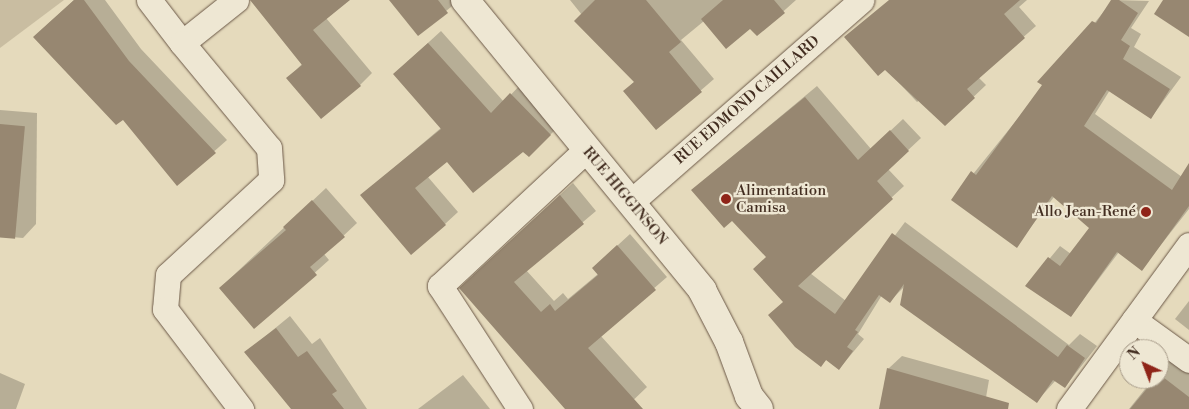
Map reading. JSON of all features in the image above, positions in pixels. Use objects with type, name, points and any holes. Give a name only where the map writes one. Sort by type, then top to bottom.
[{"type":"street","points":[[149,0],[269,148],[271,180],[168,275],[165,309],[241,409]]},
{"type":"street","points":[[182,43],[236,0]]},
{"type":"street","name":"RUE HIGGINSON","points":[[465,0],[586,150],[632,201],[702,290],[728,342],[749,396],[759,409]]},
{"type":"street","name":"RUE EDMOND CAILLARD","points":[[632,201],[845,5]]},
{"type":"street","points":[[520,409],[440,286],[586,150]]},
{"type":"street","points":[[1069,409],[1189,245]]},
{"type":"street","points":[[1134,320],[1189,360]]},
{"type":"shaded area","points":[[0,0],[64,0],[0,48]]},
{"type":"building","points":[[74,0],[84,0],[129,61],[216,153],[177,186],[123,120],[116,125],[33,37]]},
{"type":"building","points":[[250,0],[350,0],[313,30],[361,86],[321,119],[286,78],[302,65]]},
{"type":"building","points":[[389,0],[438,0],[448,13],[418,36]]},
{"type":"building","points":[[595,0],[646,0],[681,42],[669,52],[702,92],[656,130],[623,91],[634,82],[574,21]]},
{"type":"building","points":[[723,0],[774,0],[785,13],[757,36],[750,29],[726,49],[701,19]]},
{"type":"building","points":[[889,0],[1020,0],[1004,14],[1025,38],[967,89],[975,98],[945,126],[885,70],[878,76],[844,37]]},
{"type":"building","points":[[1111,0],[1119,0],[1138,13],[1121,40],[1130,46],[1123,59],[1170,89],[1151,119],[1107,90],[1084,126],[1172,190],[1189,163],[1189,206],[1142,271],[1117,252],[1071,317],[1025,286],[1048,257],[1060,266],[1089,228],[1052,196],[1017,248],[951,200],[971,171],[976,175],[1042,85],[1037,82],[1092,21],[1096,23]]},
{"type":"building","points":[[1163,0],[1189,0],[1189,37],[1154,14]]},
{"type":"building","points":[[428,43],[491,113],[510,93],[551,135],[529,157],[523,152],[473,193],[447,162],[415,188],[446,225],[411,255],[360,195],[441,129],[393,74]]},
{"type":"building","points":[[805,97],[858,160],[890,130],[909,151],[877,181],[893,199],[798,286],[835,314],[892,233],[1058,357],[1067,345],[1085,358],[1065,388],[1053,380],[1037,403],[900,305],[904,284],[890,303],[879,295],[855,330],[858,332],[847,347],[853,351],[839,370],[826,360],[821,367],[795,347],[768,315],[783,302],[753,269],[766,257],[732,221],[724,228],[691,190]]},
{"type":"building","points":[[0,124],[25,126],[15,239],[0,237]]},
{"type":"building","points":[[560,195],[584,224],[514,282],[541,312],[550,304],[555,311],[598,275],[592,268],[617,245],[656,290],[588,348],[643,409],[565,409],[459,288]]},
{"type":"building","points":[[312,200],[345,237],[310,267],[317,275],[254,329],[219,288],[286,230],[283,227]]},
{"type":"building","points":[[276,328],[298,357],[307,351],[337,391],[332,394],[344,409],[291,409],[244,352]]},
{"type":"building","points":[[887,368],[1009,403],[1008,409],[879,409]]},
{"type":"building","points":[[1169,382],[1189,397],[1189,409],[1130,409],[1147,389],[1169,389]]},
{"type":"place","name":"Alimentation Camisa","points":[[726,199]]},
{"type":"place","name":"Allo Jean-René","points":[[1146,212]]}]
